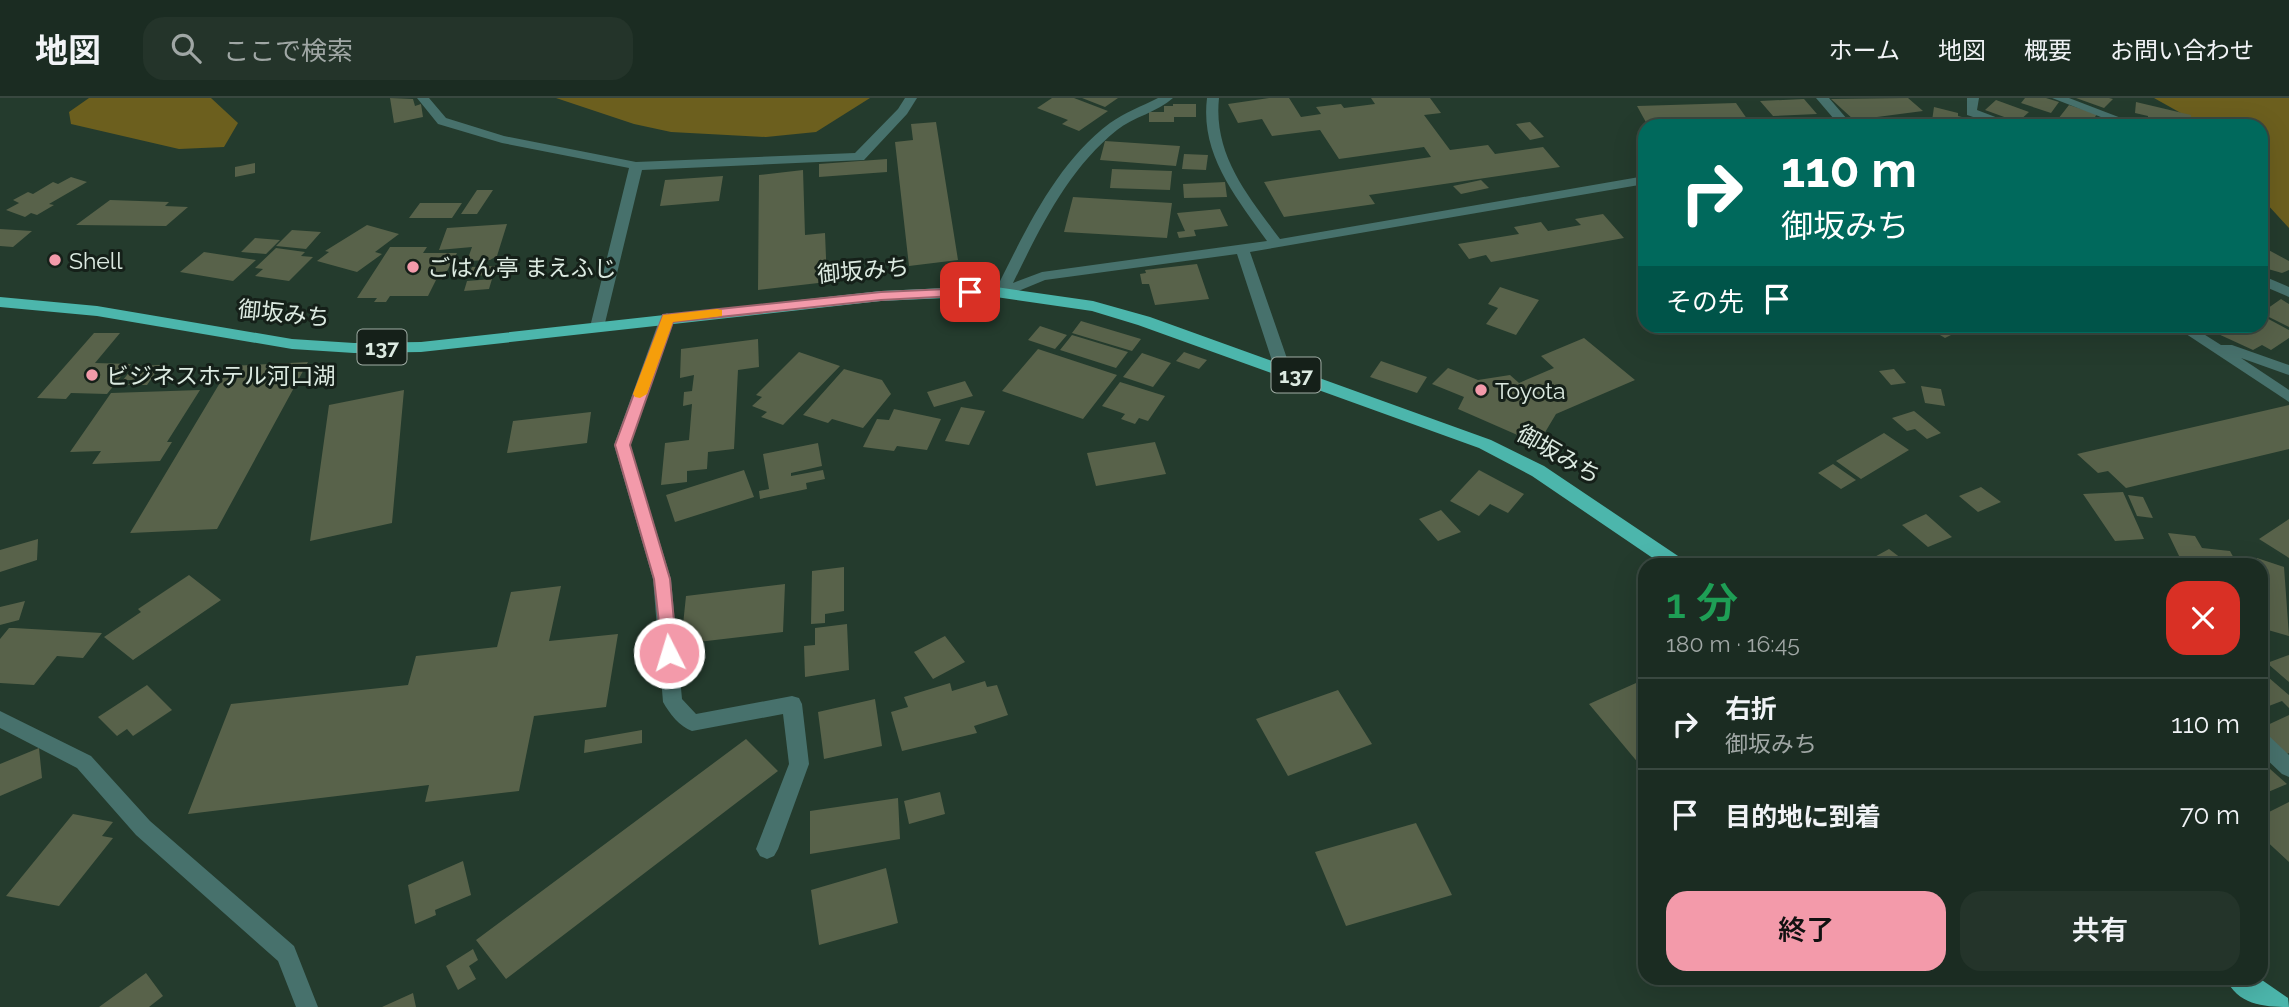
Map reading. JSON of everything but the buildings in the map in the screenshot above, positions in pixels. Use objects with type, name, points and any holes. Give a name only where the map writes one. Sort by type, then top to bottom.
[{"type":"highway","name":"御坂みち","points":[[0,302],[97,311],[265,340],[354,348],[421,347],[881,296],[1001,293],[1094,306],[1283,370],[1485,444],[1538,471],[1666,558]]},
{"type":"highway","points":[[2248,985],[2279,1007]]},
{"type":"street","points":[[423,98],[442,121],[502,139],[636,166],[859,157],[903,111],[911,98]]},
{"type":"street","points":[[1001,293],[1027,241],[1085,153],[1114,126],[1167,98]]},
{"type":"street","points":[[1213,98],[1209,114],[1224,167],[1276,244]]},
{"type":"street","points":[[1822,98],[1841,119]]},
{"type":"street","points":[[1973,98],[1971,112],[1992,119]]},
{"type":"street","points":[[2057,98],[2106,119]]},
{"type":"street","points":[[597,327],[636,166]]},
{"type":"street","points":[[1001,293],[1042,276],[1276,244],[1638,181]]},
{"type":"street","points":[[1242,248],[1283,370]]},
{"type":"street","points":[[2268,282],[2289,293]]},
{"type":"street","points":[[667,318],[622,445],[662,579],[673,702],[692,723],[792,704],[799,764],[767,849]]},
{"type":"street","points":[[2191,333],[2289,397]]},
{"type":"street","points":[[2201,339],[2289,370]]},
{"type":"street","points":[[0,719],[84,762],[143,828],[286,954],[307,1007]]},
{"type":"street","points":[[2268,748],[2289,768]]},
{"type":"shaded area","points":[[89,98],[211,98],[238,123],[224,147],[179,149],[71,124],[69,112]]},
{"type":"shaded area","points":[[556,98],[870,98],[816,132],[766,137],[671,132],[634,124]]},
{"type":"shaded area","points":[[2154,98],[2289,98],[2289,228],[2268,205],[2268,119],[2192,119]]},
{"type":"slow traffic","points":[[640,394],[667,318],[717,313]]},
{"type":"place","name":"Shell","points":[[55,260]]},
{"type":"place","name":"ごはん亭 まえふじ","points":[[413,267]]},
{"type":"place","name":"ビジネスホテル河口湖","points":[[92,375]]},
{"type":"place","name":"Toyota","points":[[1481,390]]},
{"type":"route","points":[[669,653],[662,579],[622,445],[667,318],[881,296],[970,292]]}]
